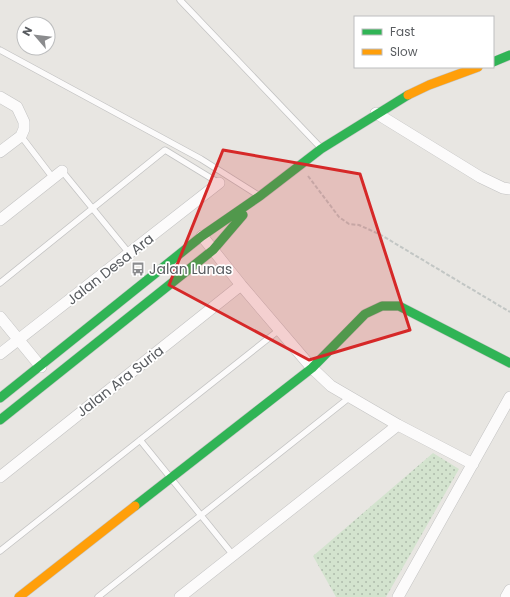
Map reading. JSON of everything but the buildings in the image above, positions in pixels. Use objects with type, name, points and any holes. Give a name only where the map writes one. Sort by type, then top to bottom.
[{"type":"main road","points":[[494,62],[510,55]]},
{"type":"main road","points":[[0,398],[202,236],[260,196],[321,149],[400,99],[429,85],[475,68]]},
{"type":"main road","points":[[0,420],[213,250],[260,196]]},
{"type":"main road","points":[[19,597],[312,368],[365,314],[382,306],[399,306],[510,363]]},
{"type":"street","points":[[0,97],[17,107],[22,116],[24,129],[21,136],[0,152]]},
{"type":"street","points":[[376,113],[480,177],[504,188],[510,189]]},
{"type":"street","points":[[0,220],[62,171]]},
{"type":"street","name":"Jalan Desa Ara","points":[[1,352],[19,340],[219,184]]},
{"type":"street","points":[[202,236],[279,330],[312,368],[331,386],[398,425],[473,464]]},
{"type":"street","name":"Jalan Ara Suria","points":[[0,477],[241,285]]},
{"type":"street","points":[[0,317],[41,366]]},
{"type":"street","points":[[398,597],[510,397]]},
{"type":"street","points":[[180,597],[398,425]]},
{"type":"street","points":[[506,597],[510,590]]},
{"type":"lane","points":[[180,0],[321,149]]},
{"type":"lane","points":[[0,50],[201,158],[260,196]]},
{"type":"lane","points":[[21,136],[53,178]]},
{"type":"lane","points":[[0,283],[165,150],[219,184]]},
{"type":"lane","points":[[62,171],[130,254]]},
{"type":"lane","points":[[0,550],[279,330]]},
{"type":"lane","points":[[98,597],[350,397]]},
{"type":"lane","points":[[140,440],[233,555]]},
{"type":"path","points":[[300,165],[339,217],[349,224],[359,225],[381,235],[510,312]]},
{"type":"highlighted area","points":[[223,150],[360,174],[410,330],[309,360],[169,285]]},
{"type":"green space","points":[[433,453],[459,469],[386,597],[336,597],[313,556]]},
{"type":"traffic: fast","points":[[494,62],[510,55]]},
{"type":"traffic: fast","points":[[0,398],[202,236],[260,196],[321,149],[408,95]]},
{"type":"traffic: fast","points":[[0,420],[213,250],[243,215]]},
{"type":"traffic: fast","points":[[135,506],[312,368],[365,314],[382,306],[399,306],[510,363]]},
{"type":"traffic: slow","points":[[408,95],[429,85],[475,68]]},
{"type":"traffic: slow","points":[[19,597],[135,506]]},
{"type":"place","name":"Jalan Lunas","points":[[138,269]]}]
